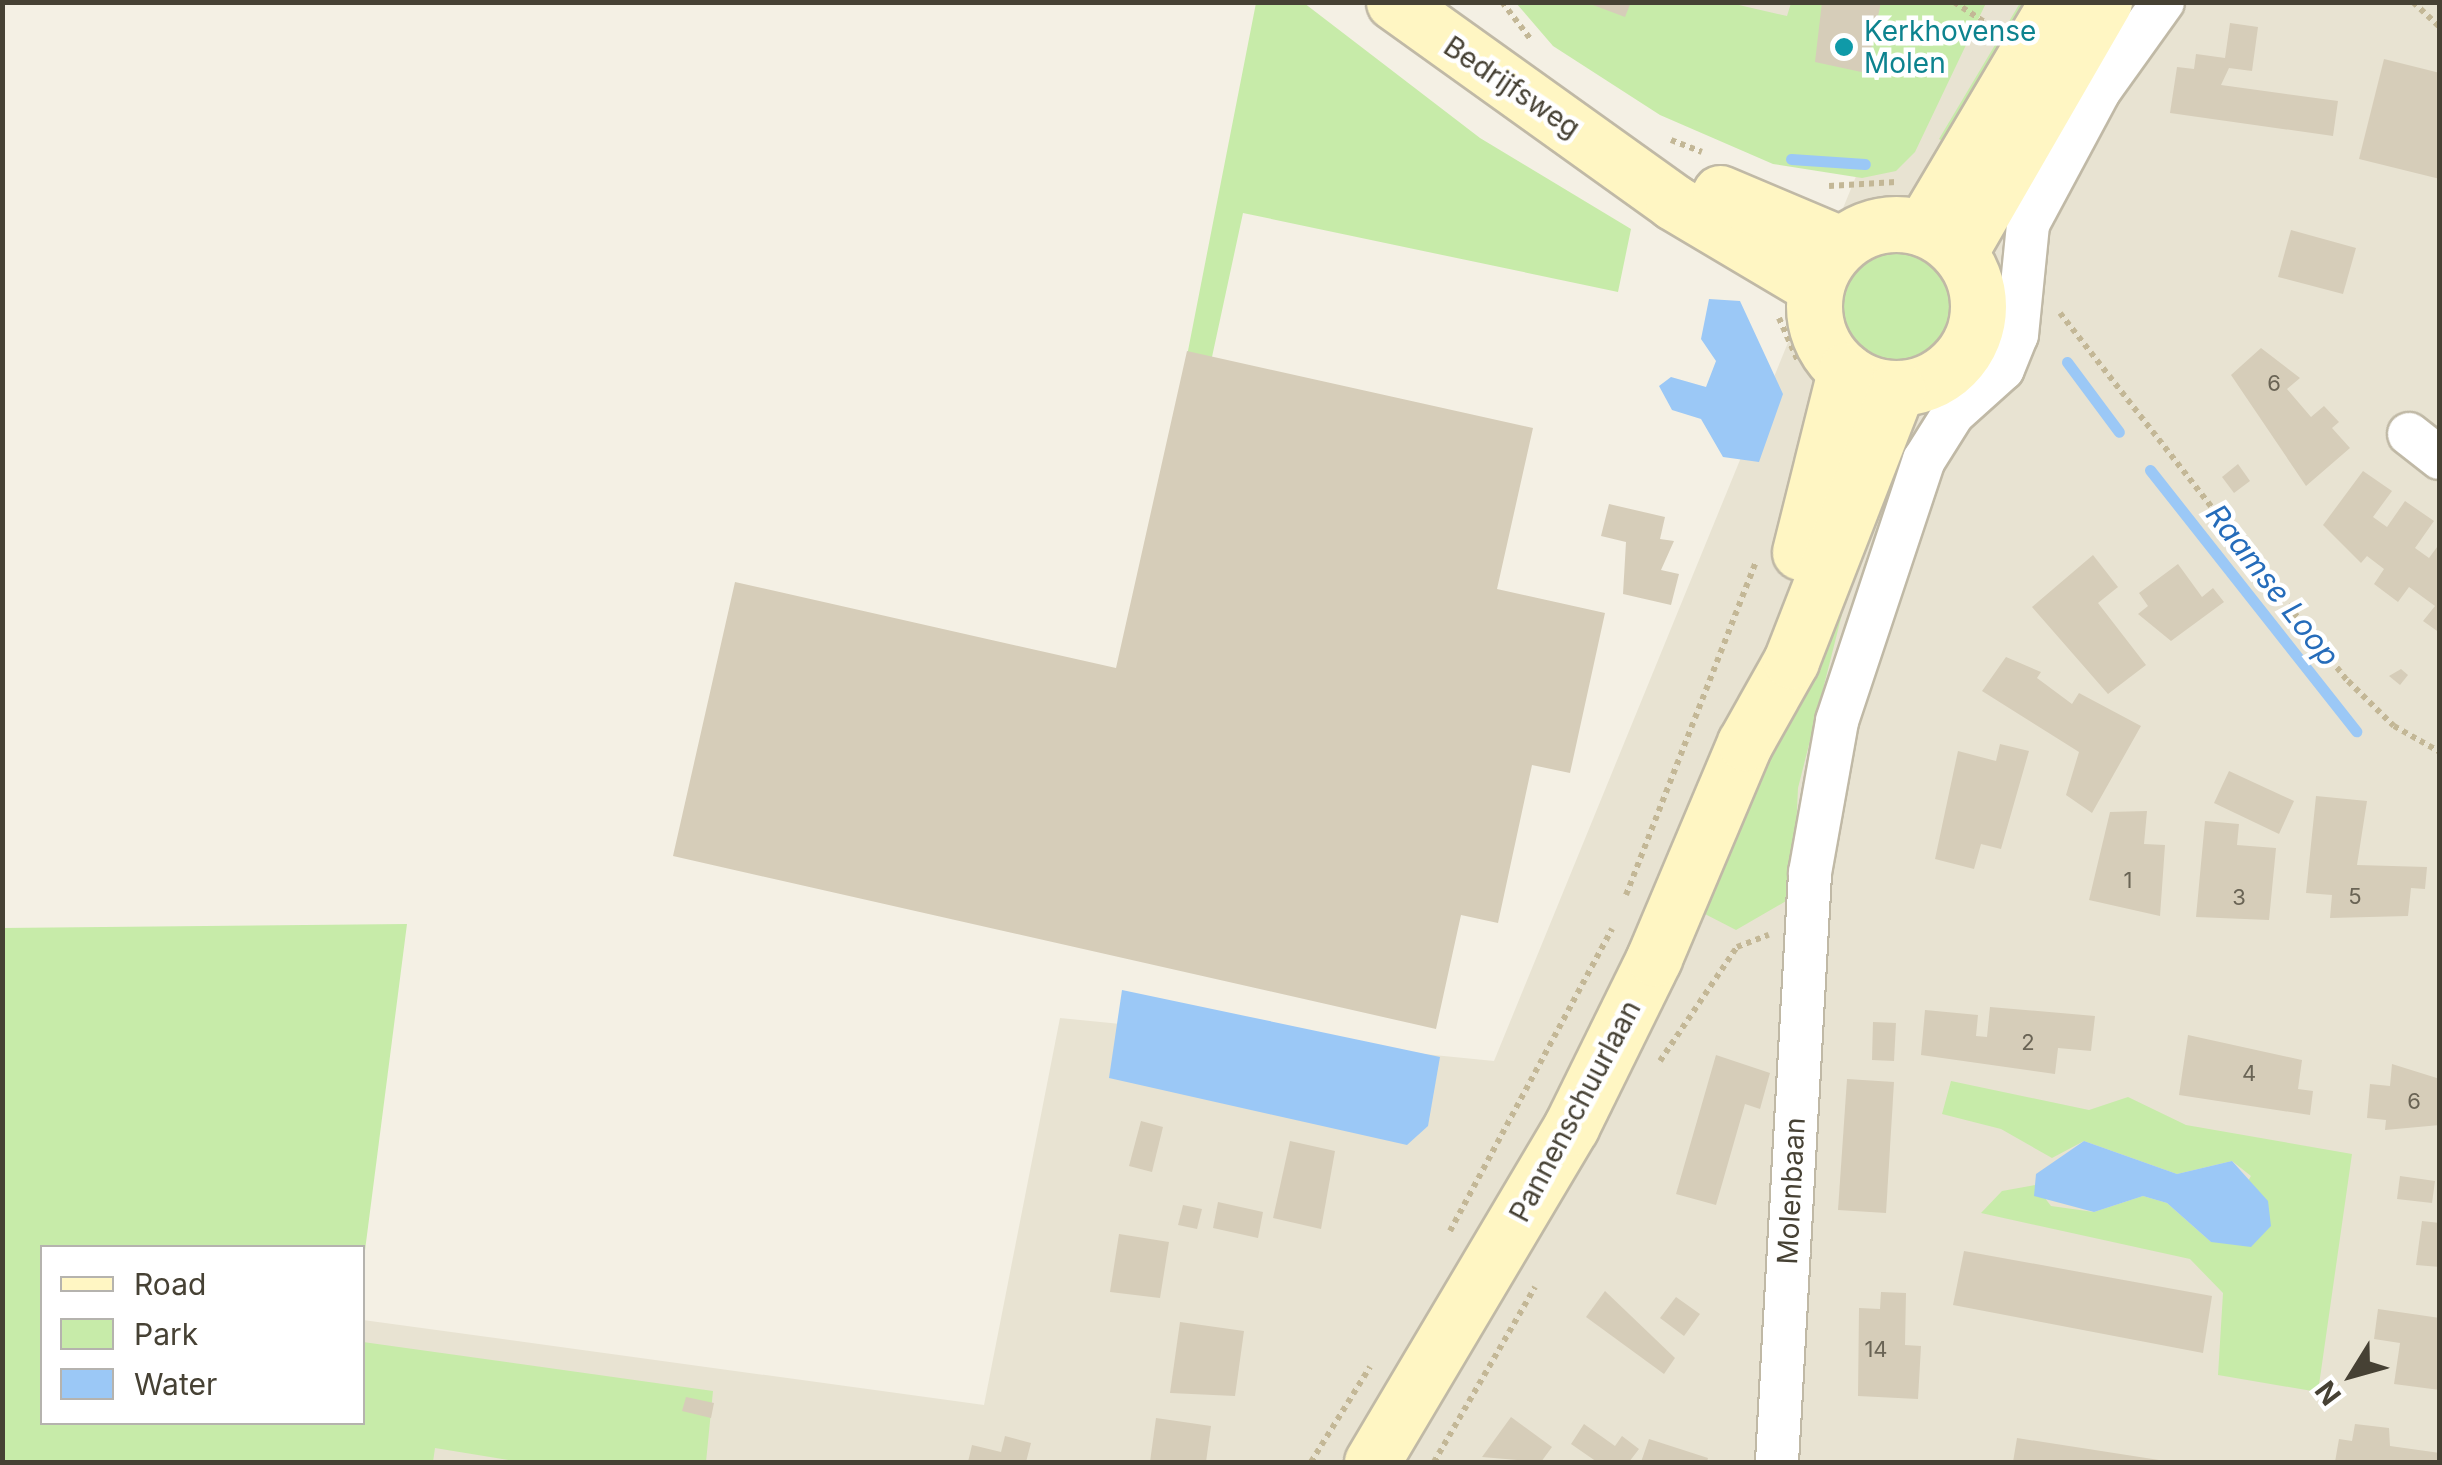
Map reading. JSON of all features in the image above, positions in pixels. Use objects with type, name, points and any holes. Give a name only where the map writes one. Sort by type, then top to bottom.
[{"type":"main road","name":"Bedrijfsweg","points":[[1394,2],[1643,148],[1673,202],[1808,278]]},
{"type":"main road","points":[[1941,240],[2057,2]]},
{"type":"main road","points":[[1941,240],[2104,2]]},
{"type":"main road","points":[[1880,225],[1941,240],[1976,286],[1971,341],[1933,380],[1897,389],[1824,372],[1808,278],[1880,225]]},
{"type":"main road","name":"Pannenschuurlaan","points":[[1745,743],[1838,428],[1824,372]]},
{"type":"main road","name":"Pannenschuurlaan","points":[[1372,1462],[1570,1126],[1745,743],[1791,661],[1897,389]]},
{"type":"street","points":[[2025,270],[2028,224],[2100,90],[2163,2]]},
{"type":"street","name":"Molenbaan","points":[[1777,1462],[1808,920],[1822,784],[1868,615],[1924,460],[1953,414],[2003,369],[2017,336],[2025,270]]},
{"type":"path","name":"Bedrijfsweg","points":[[1502,2],[1539,49]]},
{"type":"path","points":[[1954,2],[1997,30]]},
{"type":"path","points":[[2413,2],[2440,27]]},
{"type":"path","points":[[1643,148],[1713,157]]},
{"type":"path","points":[[1822,186],[1900,181],[1910,170]]},
{"type":"path","points":[[2025,270],[2348,681],[2394,726],[2440,752]]},
{"type":"path","points":[[1808,278],[1824,372]]},
{"type":"path","points":[[1448,1236],[1612,930],[1760,551]]},
{"type":"path","points":[[1311,1462],[1380,1350]]},
{"type":"shaded area","points":[[1528,3],[2439,3],[2439,1462],[314,1462],[358,1425],[365,1425],[365,1320],[984,1405],[1060,1018],[1494,1061],[1857,174]]},
{"type":"green space","points":[[1726,2],[1787,16],[1791,3],[1986,3],[1915,152],[1896,171],[1862,178],[1773,164],[1660,115],[1553,46],[1516,3]]},
{"type":"green space","points":[[1256,3],[1304,3],[1480,138],[1631,229],[1618,292],[1243,213],[1209,371],[1185,366]]},
{"type":"green space","points":[[2020,3],[2044,3],[1957,149],[1939,139]]},
{"type":"green space","points":[[1896,245],[1919,250],[1938,263],[1951,282],[1956,305],[1951,328],[1938,347],[1919,360],[1896,365],[1873,360],[1854,347],[1841,328],[1836,305],[1841,282],[1854,263],[1873,250]]},
{"type":"green space","points":[[1861,539],[1798,788],[1793,897],[1736,930],[1703,913]]},
{"type":"green space","points":[[407,924],[365,1250],[365,1245],[40,1245],[40,1425],[365,1425],[365,1342],[713,1391],[706,1462],[521,1462],[435,1448],[433,1462],[3,1462],[2,928]]},
{"type":"green space","points":[[1951,1081],[2089,1110],[2128,1097],[2186,1125],[2352,1154],[2318,1392],[2218,1375],[2223,1293],[2190,1259],[1981,1213],[2002,1191],[2035,1185],[2051,1206],[2094,1212],[2143,1196],[2167,1203],[2211,1242],[2251,1176],[2232,1161],[2177,1174],[2084,1141],[2052,1158],[2001,1129],[1942,1114]]},
{"type":"water","points":[[1709,299],[1740,301],[1783,394],[1759,462],[1723,457],[1701,419],[1672,410],[1659,386],[1671,377],[1706,387],[1716,361],[1701,339]]},
{"type":"water","points":[[1122,990],[1440,1057],[1428,1126],[1407,1145],[1109,1078]]},
{"type":"water","points":[[2084,1141],[2177,1174],[2232,1161],[2268,1201],[2271,1226],[2251,1247],[2211,1242],[2167,1203],[2143,1196],[2094,1212],[2034,1196],[2036,1174]]},
{"type":"building","points":[[1585,2],[1631,2],[1625,17]]},
{"type":"building","name":"Kerkhovense Molen","points":[[1822,2],[1881,2],[1866,73],[1815,62]]},
{"type":"building","points":[[2230,23],[2258,27],[2252,71],[2229,68],[2221,85],[2338,101],[2333,136],[2170,113],[2177,67],[2194,69],[2196,54],[2225,58]]},
{"type":"building","points":[[2384,59],[2440,73],[2440,179],[2359,159]]},
{"type":"building","points":[[2291,230],[2356,248],[2343,294],[2278,277]]},
{"type":"building","points":[[2261,348],[2300,378],[2287,389],[2311,417],[2324,406],[2339,422],[2332,428],[2350,448],[2306,486],[2231,375]]},
{"type":"building","points":[[1187,351],[1533,428],[1497,589],[1605,613],[1570,773],[1532,765],[1498,923],[1461,915],[1436,1029],[673,856],[735,582],[1116,668]]},
{"type":"building","points":[[2238,464],[2250,481],[2234,493],[2222,477]]},
{"type":"building","points":[[2363,471],[2392,491],[2373,517],[2387,527],[2405,501],[2434,521],[2415,548],[2429,558],[2440,543],[2440,633],[2423,621],[2435,606],[2409,587],[2398,602],[2374,584],[2384,569],[2367,556],[2361,563],[2323,525]]},
{"type":"building","points":[[1609,504],[1665,517],[1660,539],[1674,541],[1661,570],[1679,574],[1671,605],[1623,594],[1626,542],[1601,536]]},
{"type":"building","points":[[2093,555],[2118,587],[2098,603],[2146,665],[2108,694],[2032,607]]},
{"type":"building","points":[[2178,564],[2202,597],[2213,588],[2224,602],[2171,641],[2138,614],[2148,606],[2139,593]]},
{"type":"building","points":[[2006,657],[2041,672],[2037,678],[2072,704],[2079,693],[2141,726],[2092,813],[2066,795],[2079,752],[1982,691]]},
{"type":"building","points":[[2401,669],[2408,675],[2400,685],[2389,676]]},
{"type":"building","points":[[2000,744],[2029,751],[2001,849],[1981,844],[1974,869],[1935,859],[1958,751],[1996,761]]},
{"type":"building","points":[[2229,771],[2294,801],[2279,834],[2214,803]]},
{"type":"building","points":[[2316,796],[2367,801],[2357,865],[2427,867],[2425,889],[2411,888],[2408,916],[2330,918],[2332,895],[2306,893]]},
{"type":"building","points":[[2147,811],[2144,844],[2165,845],[2160,916],[2089,900],[2110,812]]},
{"type":"building","points":[[2205,821],[2239,824],[2237,845],[2276,848],[2269,920],[2196,917]]},
{"type":"building","points":[[1990,1007],[2095,1016],[2091,1051],[2058,1048],[2055,1074],[1921,1055],[1925,1010],[1978,1015],[1976,1036],[1987,1037]]},
{"type":"building","points":[[1873,1022],[1896,1023],[1894,1061],[1872,1060]]},
{"type":"building","points":[[2188,1035],[2302,1060],[2298,1089],[2313,1091],[2310,1115],[2179,1095]]},
{"type":"building","points":[[1716,1055],[1770,1073],[1760,1109],[1745,1104],[1716,1205],[1676,1194]]},
{"type":"building","points":[[2392,1064],[2440,1079],[2440,1125],[2385,1130],[2386,1120],[2367,1118],[2370,1084],[2390,1086]]},
{"type":"building","points":[[1847,1079],[1894,1082],[1886,1213],[1838,1210]]},
{"type":"building","points":[[1141,1121],[1163,1127],[1152,1172],[1129,1166]]},
{"type":"building","points":[[1290,1141],[1335,1151],[1321,1229],[1273,1218]]},
{"type":"building","points":[[2400,1176],[2435,1181],[2432,1203],[2397,1199]]},
{"type":"building","points":[[1218,1202],[1263,1212],[1258,1238],[1213,1228]]},
{"type":"building","points":[[1183,1205],[1202,1209],[1197,1229],[1178,1225]]},
{"type":"building","points":[[2422,1221],[2440,1223],[2440,1267],[2416,1265]]},
{"type":"building","points":[[1119,1234],[1169,1242],[1160,1298],[1110,1292]]},
{"type":"building","points":[[1964,1251],[2212,1296],[2203,1353],[1953,1305]]},
{"type":"building","points":[[1605,1291],[1675,1358],[1664,1374],[1586,1317]]},
{"type":"building","points":[[1881,1292],[1906,1293],[1905,1345],[1921,1346],[1918,1399],[1858,1396],[1859,1308],[1880,1309]]},
{"type":"building","points":[[1676,1297],[1700,1314],[1684,1336],[1660,1318]]},
{"type":"building","points":[[2378,1309],[2440,1318],[2440,1390],[2394,1384],[2400,1343],[2374,1339]]},
{"type":"building","points":[[1180,1322],[1244,1331],[1235,1396],[1170,1393]]},
{"type":"building","points":[[686,1397],[714,1403],[711,1418],[682,1411]]},
{"type":"building","points":[[1511,1417],[1552,1447],[1541,1462],[1482,1457]]},
{"type":"building","points":[[1156,1418],[1211,1426],[1206,1462],[1150,1462]]},
{"type":"building","points":[[1584,1424],[1615,1446],[1622,1436],[1639,1449],[1629,1462],[1597,1462],[1571,1444]]},
{"type":"building","points":[[2355,1424],[2389,1428],[2390,1446],[2440,1453],[2439,1462],[2335,1462],[2339,1439],[2352,1441]]},
{"type":"building","points":[[1005,1436],[1031,1443],[1026,1462],[968,1462],[972,1445],[1001,1452]]},
{"type":"building","points":[[2017,1438],[2159,1460],[2159,1462],[2013,1462]]},
{"type":"building","points":[[1649,1439],[1708,1458],[1707,1462],[1641,1462]]},
{"type":"waterway","name":"Raamse Loop","points":[[1791,159],[1865,164]]},
{"type":"waterway","name":"Raamse Loop","points":[[2067,362],[2119,432]]},
{"type":"waterway","name":"Raamse Loop","points":[[2150,470],[2356,731]]},
{"type":"place","name":"Kerkhovense Molen","points":[[1844,47]]}]
